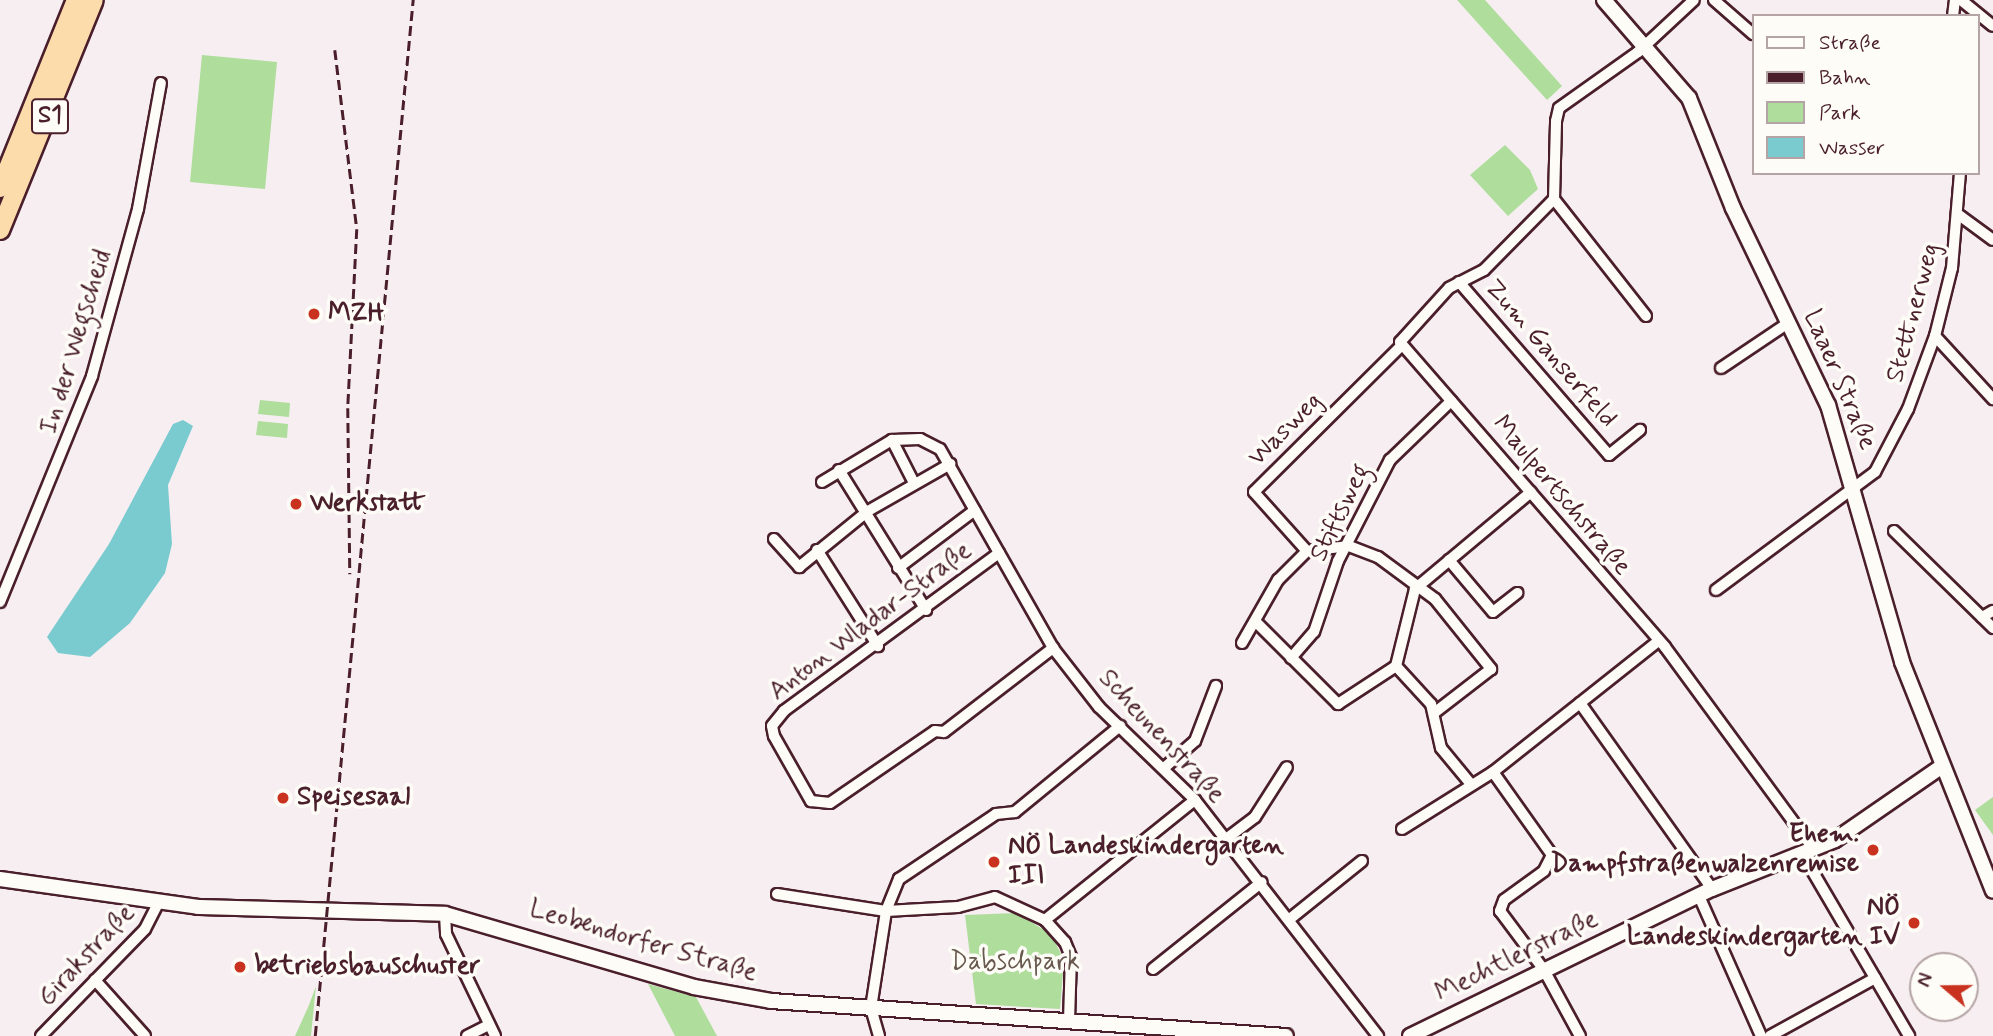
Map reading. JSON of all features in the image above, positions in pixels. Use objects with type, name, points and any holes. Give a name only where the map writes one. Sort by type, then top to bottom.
[{"type":"highway","name":"S1","points":[[0,188],[76,0]]},
{"type":"highway","name":"S1","points":[[0,230],[94,0]]},
{"type":"street","name":"Laaer Straße","points":[[1604,0],[1646,44],[1689,98],[1788,323],[1828,405],[1855,486],[1875,579],[1941,767],[1993,891]]},
{"type":"street","points":[[1646,316],[1554,199],[1559,108],[1646,44],[1694,0]]},
{"type":"street","points":[[1713,0],[1752,33]]},
{"type":"street","points":[[1961,0],[1978,14]]},
{"type":"street","points":[[1979,15],[1993,26]]},
{"type":"street","name":"In der Wegscheid","points":[[0,602],[92,376],[138,209],[161,83]]},
{"type":"street","name":"Stettnerweg","points":[[1716,590],[1875,472],[1912,399],[1935,335],[1959,215],[1960,175]]},
{"type":"street","points":[[1401,346],[1403,333],[1459,282],[1484,270],[1554,199]]},
{"type":"street","points":[[1959,215],[1993,240]]},
{"type":"street","name":"Zum Ganserfeld","points":[[1459,282],[1609,454],[1640,430]]},
{"type":"street","points":[[1721,368],[1788,323]]},
{"type":"street","points":[[1935,335],[1993,399]]},
{"type":"street","name":"Maulpertschstraße","points":[[1401,346],[1531,492],[1748,755],[1808,853],[1817,880],[1909,1036]]},
{"type":"street","name":"Wasweg","points":[[1307,551],[1254,492],[1401,346]]},
{"type":"street","name":"Stiftsweg","points":[[1291,658],[1314,632],[1338,561],[1349,546],[1390,460],[1451,401]]},
{"type":"street","name":"Scheunenstraße","points":[[892,440],[919,439],[940,449],[1053,648],[1120,726],[1195,800],[1291,918],[1378,1036]]},
{"type":"street","points":[[822,482],[892,440],[914,483]]},
{"type":"street","points":[[774,539],[799,567],[867,511],[950,464]]},
{"type":"street","points":[[839,470],[867,511],[898,568],[926,610]]},
{"type":"street","points":[[1257,623],[1338,704],[1395,666],[1415,589],[1531,492]]},
{"type":"street","points":[[898,568],[975,510]]},
{"type":"street","points":[[1894,531],[1993,628]]},
{"type":"street","points":[[1242,643],[1257,623],[1272,588],[1307,551],[1349,546],[1384,560],[1415,589],[1435,598],[1491,669],[1434,713]]},
{"type":"street","points":[[817,550],[878,646]]},
{"type":"street","name":"Anton Wladar-Straße","points":[[999,553],[772,726],[811,800],[821,805],[935,731],[944,732],[1053,648]]},
{"type":"street","points":[[1450,560],[1493,612],[1517,593]]},
{"type":"street","points":[[1982,617],[1993,611]]},
{"type":"street","points":[[1402,829],[1470,783],[1493,772],[1657,642]]},
{"type":"street","points":[[1395,666],[1434,713],[1441,748],[1470,783]]},
{"type":"street","points":[[1164,768],[1195,741],[1216,686]]},
{"type":"street","points":[[1580,704],[1706,892],[1760,1036]]},
{"type":"street","points":[[879,1036],[872,1008],[886,911],[905,873],[996,814],[1015,812],[1120,726]]},
{"type":"street","points":[[1226,839],[1255,817],[1287,767]]},
{"type":"street","name":"Mechtlerstraße","points":[[1410,1036],[1706,892],[1808,853],[1941,767]]},
{"type":"street","points":[[1493,772],[1552,853],[1544,871],[1500,907],[1544,970],[1580,1036]]},
{"type":"street","points":[[1045,920],[1195,800]]},
{"type":"street","points":[[1291,918],[1362,861]]},
{"type":"street","name":"Leobendorfer Straße","points":[[0,879],[198,907],[445,914],[713,992],[872,1008],[1069,1019],[1157,1032],[1286,1036]]},
{"type":"street","points":[[1153,969],[1262,883]]},
{"type":"street","points":[[777,894],[886,911],[958,907],[995,897],[1045,920],[1071,957],[1069,1019]]},
{"type":"street","name":"Girakstraße","points":[[41,1036],[145,929],[159,901]]},
{"type":"street","points":[[445,914],[446,934],[495,1036]]},
{"type":"street","points":[[1770,1036],[1875,978]]},
{"type":"street","points":[[95,980],[145,1036]]},
{"type":"street","points":[[467,1036],[489,1025]]},
{"type":"green space","points":[[1457,0],[1485,0],[1562,86],[1547,100]]},
{"type":"green space","points":[[202,55],[277,62],[265,189],[190,182]]},
{"type":"green space","points":[[1505,145],[1530,170],[1538,189],[1508,216],[1470,175]]},
{"type":"green space","points":[[260,400],[290,403],[289,417],[258,414]]},
{"type":"green space","points":[[258,421],[288,424],[287,438],[256,435]]},
{"type":"green space","points":[[1993,797],[1993,835],[1975,810]]},
{"type":"green space","name":"Dabschpark","points":[[1016,913],[1051,934],[1064,960],[1060,1009],[976,1004],[965,915]]},
{"type":"green space","points":[[648,984],[696,997],[717,1036],[675,1036]]},
{"type":"green space","points":[[316,986],[311,1036],[295,1036],[309,1005]]},
{"type":"water","points":[[183,420],[193,426],[168,485],[172,544],[165,573],[130,623],[90,657],[58,653],[47,637],[109,544],[173,424]]},
{"type":"railway","points":[[315,1036],[413,0]]},
{"type":"railway","points":[[335,50],[357,229],[348,408],[350,574]]},
{"type":"place","name":"MZH","points":[[314,314]]},
{"type":"place","name":"Werkstatt","points":[[296,504]]},
{"type":"place","name":"Speisesaal","points":[[283,798]]},
{"type":"place","name":"Ehem. Dampfstraßenwalzenremise","points":[[1873,850]]},
{"type":"place","name":"NÖ Landeskindergarten III","points":[[994,862]]},
{"type":"place","name":"NÖ Landeskindergarten IV","points":[[1914,923]]},
{"type":"place","name":"betriebsbauschuster","points":[[240,967]]}]
